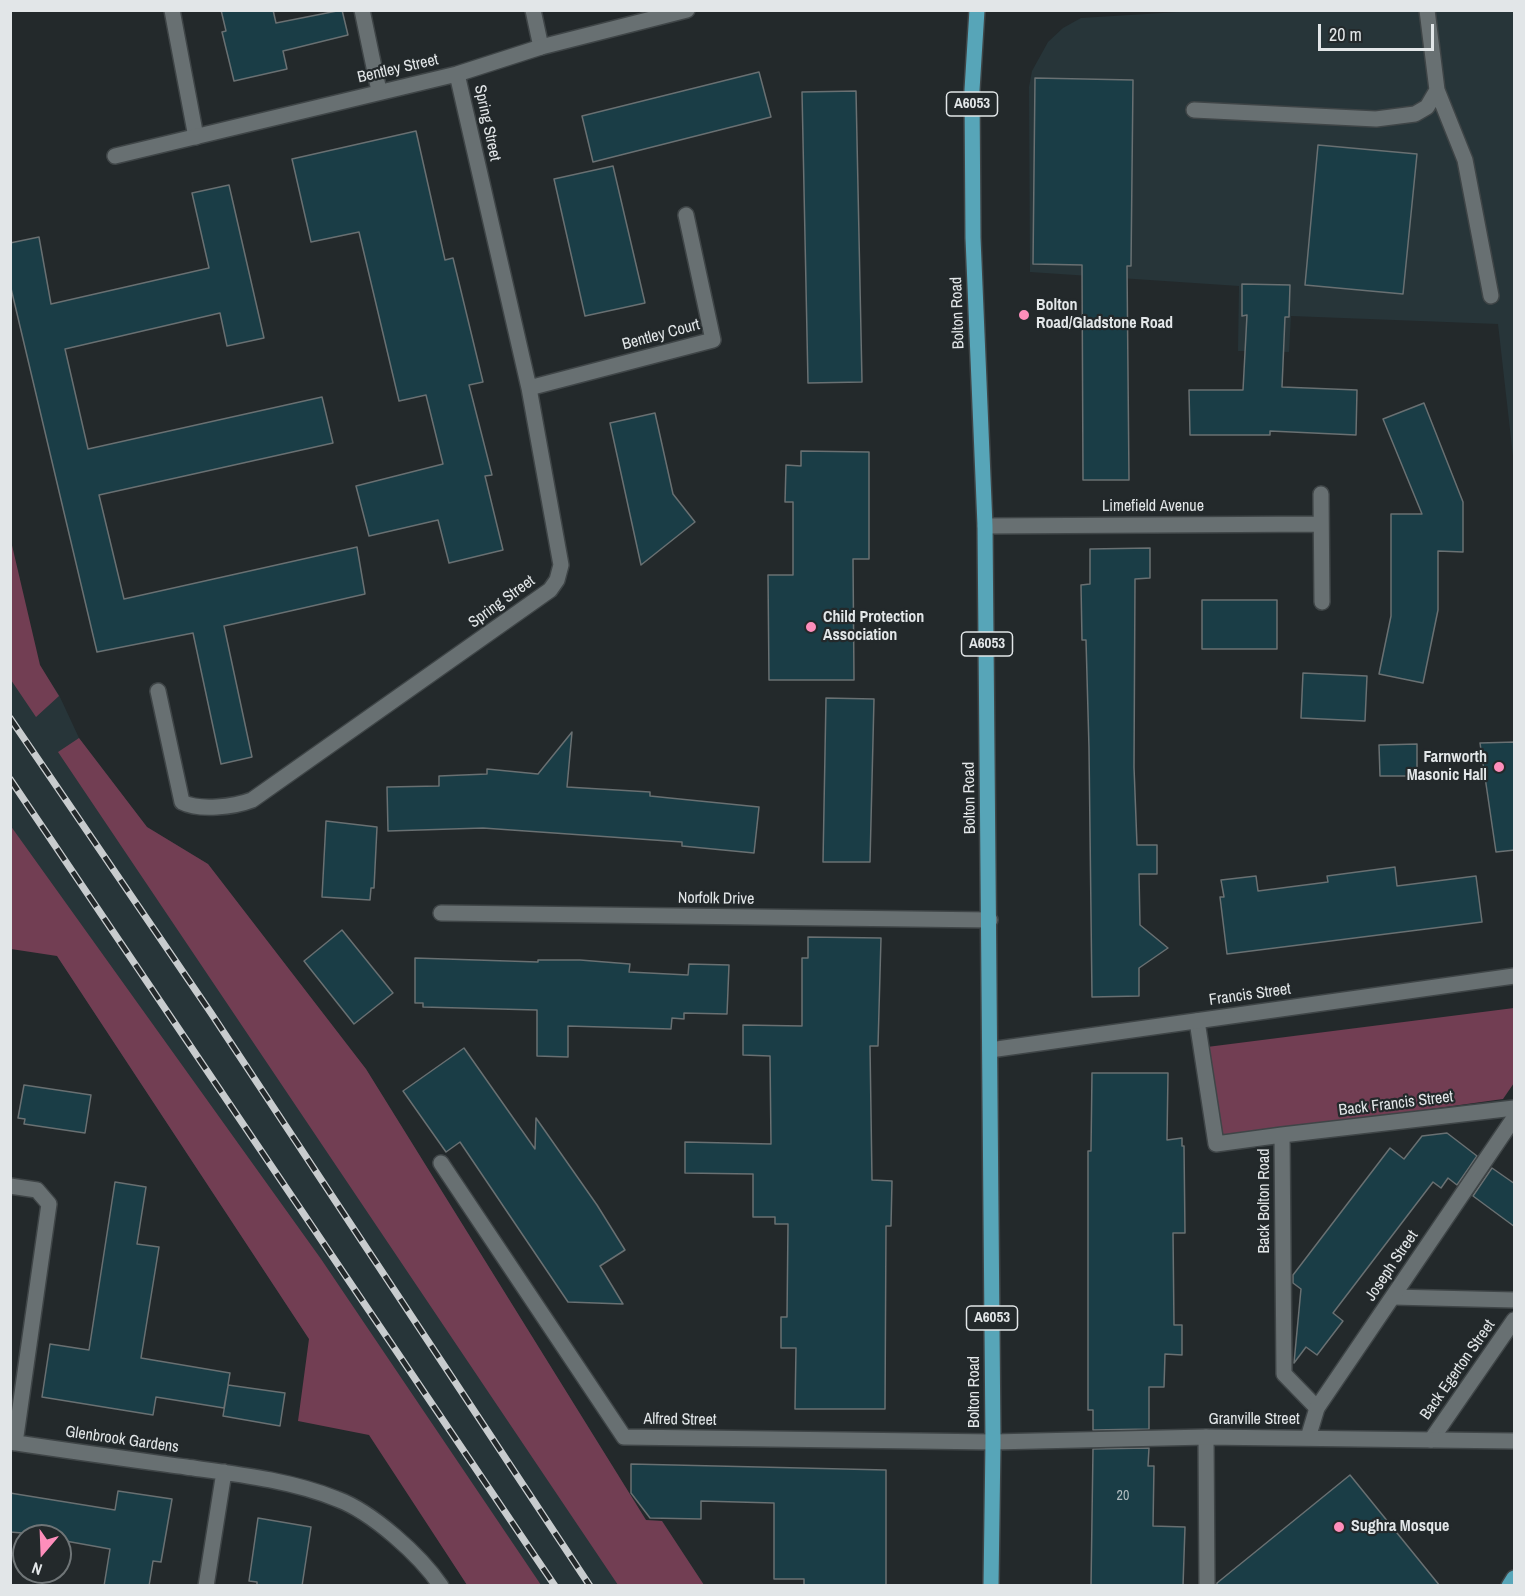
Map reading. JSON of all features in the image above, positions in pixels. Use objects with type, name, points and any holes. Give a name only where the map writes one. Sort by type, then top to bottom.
[{"type":"main road","name":"Bolton Road","points":[[977,10],[972,90],[973,237],[985,526],[993,1443],[991,1586]]},
{"type":"main road","points":[[1509,1586],[1515,1578]]},
{"type":"street","points":[[172,10],[196,136]]},
{"type":"street","points":[[362,10],[379,91]]},
{"type":"street","points":[[533,10],[541,47]]},
{"type":"street","name":"Bentley Street","points":[[115,156],[457,74],[541,47],[687,10]]},
{"type":"street","points":[[1427,10],[1437,90],[1465,160],[1491,296]]},
{"type":"street","name":"Spring Street","points":[[158,691],[182,802],[189,806],[240,804],[252,800],[394,702],[550,590],[558,580],[561,566],[529,388],[457,74]]},
{"type":"street","points":[[1194,110],[1376,119],[1415,114],[1427,107],[1437,90]]},
{"type":"street","name":"Bentley Court","points":[[529,388],[713,340],[686,214]]},
{"type":"street","points":[[1321,494],[1322,602]]},
{"type":"street","name":"Limefield Avenue","points":[[985,526],[1321,524]]},
{"type":"street","name":"Norfolk Drive","points":[[441,913],[990,920]]},
{"type":"street","name":"Francis Street","points":[[990,1050],[1515,976]]},
{"type":"street","name":"Back Bolton Road","points":[[1197,1021],[1216,1144],[1282,1135],[1284,1374],[1317,1408]]},
{"type":"street","name":"Back Francis Street","points":[[1282,1135],[1515,1108]]},
{"type":"street","name":"Joseph Street","points":[[1308,1438],[1317,1408],[1515,1118]]},
{"type":"street","name":"Alfred Street","points":[[441,1163],[624,1437],[993,1443]]},
{"type":"street","name":"Glenbrook Gardens","points":[[10,1185],[37,1190],[49,1204],[13,1443],[224,1472],[308,1489],[340,1499],[366,1515],[399,1542],[431,1570],[441,1586]]},
{"type":"street","name":"Back Egerton Street","points":[[1393,1297],[1515,1300]]},
{"type":"street","name":"Back Egerton Street","points":[[1431,1440],[1515,1320]]},
{"type":"street","points":[[1206,1437],[1207,1586]]},
{"type":"street","name":"Granville Street","points":[[993,1443],[1206,1437],[1515,1441]]},
{"type":"street","points":[[206,1586],[224,1472]]},
{"type":"shaded area","points":[[1211,10],[1514,11],[1514,465],[1498,324],[1291,316],[1289,352],[1238,351],[1239,286],[1030,272],[1029,87],[1032,71],[1048,42],[1063,28],[1081,18]]},
{"type":"shaded area","points":[[11,541],[40,665],[59,696],[36,717],[11,680]]},
{"type":"shaded area","points":[[10,622],[59,695],[79,738],[147,827],[208,864],[366,1069],[646,1520],[662,1521],[704,1585],[467,1585],[309,1339],[57,956],[11,872]]},
{"type":"shaded area","points":[[79,738],[147,827],[208,864],[366,1069],[646,1520],[662,1521],[704,1585],[618,1585],[58,752]]},
{"type":"shaded area","points":[[10,825],[321,1259],[541,1585],[467,1585],[369,1435],[298,1421],[309,1339],[57,956],[11,949]]},
{"type":"shaded area","points":[[1514,1008],[1514,1083],[1503,1099],[1221,1138],[1207,1047]]},
{"type":"building","points":[[221,10],[273,10],[276,23],[342,10],[348,35],[283,51],[287,69],[234,81],[222,32],[226,31]]},
{"type":"building","points":[[759,72],[771,117],[593,162],[582,116]]},
{"type":"building","points":[[1035,78],[1133,80],[1131,266],[1127,266],[1129,480],[1083,480],[1082,265],[1033,264]]},
{"type":"building","points":[[856,91],[862,382],[808,383],[802,92]]},
{"type":"building","points":[[416,131],[445,260],[453,258],[483,382],[469,385],[492,475],[485,476],[503,550],[449,563],[438,520],[369,536],[356,486],[443,464],[426,395],[399,401],[359,232],[311,242],[292,159]]},
{"type":"building","points":[[1318,145],[1417,154],[1403,294],[1305,285]]},
{"type":"building","points":[[613,166],[645,303],[585,316],[554,179]]},
{"type":"building","points":[[229,185],[264,338],[227,346],[220,313],[65,349],[88,449],[322,397],[333,443],[99,495],[124,599],[357,547],[365,594],[224,626],[252,757],[221,764],[193,633],[97,652],[10,284],[10,243],[39,237],[51,304],[209,268],[192,193]]},
{"type":"building","points":[[1242,284],[1290,285],[1289,317],[1285,317],[1282,387],[1357,390],[1356,435],[1270,431],[1270,435],[1190,435],[1189,390],[1243,390],[1247,315],[1242,316]]},
{"type":"building","points":[[1424,403],[1463,502],[1463,552],[1438,551],[1438,610],[1423,683],[1379,674],[1391,616],[1391,514],[1422,514],[1383,419]]},
{"type":"building","points":[[655,413],[673,494],[695,522],[641,565],[610,423]]},
{"type":"building","points":[[801,451],[869,452],[869,559],[853,559],[854,680],[769,680],[768,575],[793,575],[793,502],[785,502],[786,465],[801,466]]},
{"type":"building","points":[[1150,548],[1150,578],[1135,579],[1134,767],[1137,845],[1157,845],[1157,874],[1139,874],[1140,925],[1168,948],[1139,968],[1139,996],[1092,997],[1089,748],[1086,640],[1082,640],[1081,585],[1090,584],[1090,549]]},
{"type":"building","points":[[1202,600],[1277,600],[1277,649],[1202,649]]},
{"type":"building","points":[[1303,673],[1367,676],[1365,721],[1301,718]]},
{"type":"building","points":[[826,698],[874,699],[870,862],[823,862]]},
{"type":"building","points":[[572,732],[567,787],[650,792],[650,796],[759,807],[754,853],[682,846],[682,842],[483,828],[388,831],[387,787],[439,786],[439,776],[487,774],[487,769],[538,774]]},
{"type":"building","points":[[1515,742],[1515,850],[1496,852],[1480,743]]},
{"type":"building","points":[[1417,744],[1417,776],[1380,776],[1379,745]]},
{"type":"building","points":[[326,821],[377,827],[374,888],[371,888],[370,900],[322,897]]},
{"type":"building","points":[[1395,867],[1397,886],[1476,876],[1482,922],[1227,954],[1220,897],[1224,897],[1221,880],[1256,876],[1258,891],[1328,882],[1327,876]]},
{"type":"building","points":[[342,930],[393,993],[354,1024],[304,961]]},
{"type":"building","points":[[808,937],[881,938],[878,1046],[870,1046],[872,1180],[892,1181],[891,1226],[886,1226],[885,1409],[795,1409],[796,1348],[781,1348],[781,1317],[787,1317],[788,1224],[775,1224],[775,1217],[753,1217],[753,1174],[685,1173],[685,1142],[771,1144],[770,1056],[743,1055],[743,1025],[802,1026],[802,958],[808,958]]},
{"type":"building","points":[[415,958],[538,962],[538,960],[580,960],[630,964],[629,972],[688,975],[689,964],[729,965],[727,1014],[684,1013],[684,1019],[672,1018],[671,1029],[568,1026],[568,1057],[537,1056],[537,1010],[423,1007],[423,1003],[415,1003]]},
{"type":"building","points":[[464,1048],[535,1149],[536,1118],[597,1205],[625,1250],[600,1266],[623,1304],[568,1302],[460,1142],[446,1152],[403,1091]]},
{"type":"building","points":[[1092,1073],[1168,1073],[1167,1140],[1182,1138],[1182,1146],[1184,1146],[1185,1233],[1173,1233],[1174,1325],[1182,1325],[1182,1355],[1165,1354],[1164,1387],[1149,1387],[1149,1429],[1093,1430],[1093,1410],[1088,1410],[1088,1151],[1091,1151]]},
{"type":"building","points":[[24,1085],[91,1095],[85,1133],[24,1124],[25,1119],[18,1118]]},
{"type":"building","points":[[1447,1133],[1477,1156],[1457,1185],[1448,1178],[1441,1188],[1433,1182],[1333,1313],[1343,1321],[1317,1355],[1306,1347],[1294,1363],[1301,1289],[1293,1283],[1293,1275],[1390,1148],[1404,1159],[1422,1136]]},
{"type":"building","points":[[1492,1168],[1515,1184],[1515,1227],[1473,1196]]},
{"type":"building","points":[[115,1182],[146,1187],[137,1244],[159,1247],[141,1358],[230,1373],[228,1385],[285,1393],[280,1426],[223,1416],[228,1386],[224,1408],[156,1397],[153,1415],[42,1397],[50,1344],[89,1350]]},
{"type":"building","points":[[1149,1448],[1148,1466],[1154,1466],[1153,1526],[1185,1527],[1183,1586],[1091,1586],[1093,1449]]},
{"type":"building","points":[[631,1464],[886,1470],[886,1586],[804,1586],[804,1579],[774,1579],[774,1503],[701,1501],[701,1519],[650,1518],[631,1493]]},
{"type":"building","name":"Sughra Mosque","points":[[1350,1475],[1440,1586],[1217,1586],[1217,1583]]},
{"type":"building","points":[[118,1491],[172,1499],[161,1562],[153,1561],[149,1586],[104,1586],[110,1549],[72,1542],[72,1524],[12,1524],[12,1532],[10,1532],[10,1493],[115,1510]]},
{"type":"building","points":[[258,1518],[311,1527],[302,1586],[257,1586],[257,1582],[249,1581]]},
{"type":"railway","points":[[10,718],[211,1013],[590,1586]]},
{"type":"railway","points":[[10,779],[555,1586]]},
{"type":"place","name":"Bolton Road/Gladstone Road","points":[[1024,315]]},
{"type":"place","name":"Child Protection Association","points":[[811,627]]},
{"type":"place","name":"Farnworth Masonic Hall","points":[[1499,767]]},
{"type":"place","name":"Sughra Mosque","points":[[1339,1527]]}]
